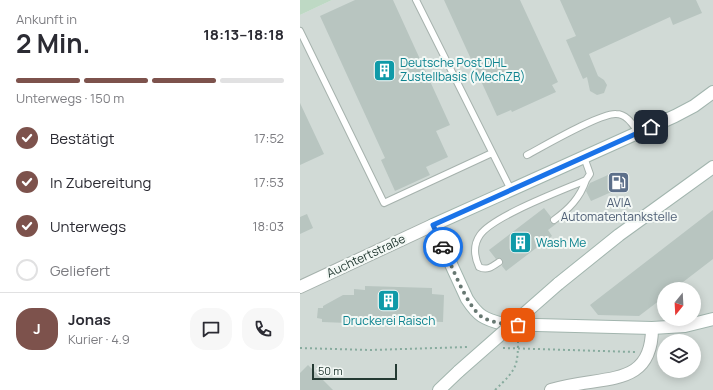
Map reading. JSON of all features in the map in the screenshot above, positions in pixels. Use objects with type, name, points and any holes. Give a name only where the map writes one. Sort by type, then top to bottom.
[{"type":"street","name":"Auchtertstraße","points":[[300,287],[639,132],[694,106],[713,92]]},
{"type":"street","points":[[439,390],[558,284],[624,231],[713,167]]},
{"type":"street","points":[[433,225],[467,299],[474,310],[482,316],[503,324],[652,328],[685,326],[713,319]]},
{"type":"street","points":[[551,390],[570,385],[615,385],[627,383],[636,378],[643,372],[651,353],[652,328]]},
{"type":"lane","points":[[416,0],[511,190]]},
{"type":"lane","points":[[300,31],[384,203],[492,153]]},
{"type":"lane","points":[[526,155],[602,116],[616,114],[627,118],[639,132]]},
{"type":"lane","points":[[554,220],[579,196],[590,174],[584,157]]},
{"type":"lane","points":[[499,262],[487,269],[479,267],[474,253],[476,242],[484,230],[496,222],[539,200],[586,180]]},
{"type":"path","points":[[495,390],[510,376],[515,368],[518,359],[518,349]]},
{"type":"shaded area","points":[[332,0],[713,0],[713,390],[300,390],[300,15]]},
{"type":"green space","points":[[300,0],[332,0],[300,15]]},
{"type":"building","name":"Deutsche Post DHL Zustellbasis (MechZB)","points":[[355,0],[393,0],[450,125],[436,131],[448,157],[426,167],[430,175],[395,191],[381,160],[385,158],[320,16]]},
{"type":"building","points":[[444,0],[520,0],[558,82],[552,85],[556,92],[512,112],[511,110],[497,116]]},
{"type":"building","points":[[560,0],[696,0],[702,13],[673,25],[670,17],[589,54],[598,76],[604,80],[607,85],[604,93],[597,95],[590,91],[587,77],[583,79],[566,40],[576,36]]},
{"type":"building","points":[[300,103],[324,154],[300,165]]},
{"type":"building","points":[[608,175],[616,190],[591,201],[586,191],[590,183]]},
{"type":"building","name":"Wash Me","points":[[544,208],[551,217],[550,222],[556,224],[548,230],[552,236],[506,271],[502,266],[502,259],[496,259],[489,250]]},
{"type":"building","points":[[713,210],[713,259],[683,282],[657,282],[657,302],[639,316],[598,315],[590,305]]},
{"type":"building","points":[[307,214],[313,228],[300,234],[300,217]]},
{"type":"building","name":"Druckerei Raisch","points":[[365,286],[432,288],[432,294],[444,295],[443,322],[373,320],[373,324],[322,322],[322,319],[317,318],[318,308],[323,308],[323,306],[343,295],[354,295],[354,289],[365,290]]},
{"type":"building","points":[[308,365],[333,390],[300,390],[300,373]]},
{"type":"way so far","points":[[443,247],[467,299],[474,310],[492,321],[503,324],[518,325]]},
{"type":"place","name":"Deutsche Post DHL Zustellbasis (MechZB)","points":[[385,70]]},
{"type":"place","name":"AVIA Automatentankstelle","points":[[619,182]]},
{"type":"place","name":"Wash Me","points":[[520,243]]},
{"type":"place","name":"Druckerei Raisch","points":[[389,300]]},
{"type":"route","points":[[443,247],[433,225],[651,127]]}]
